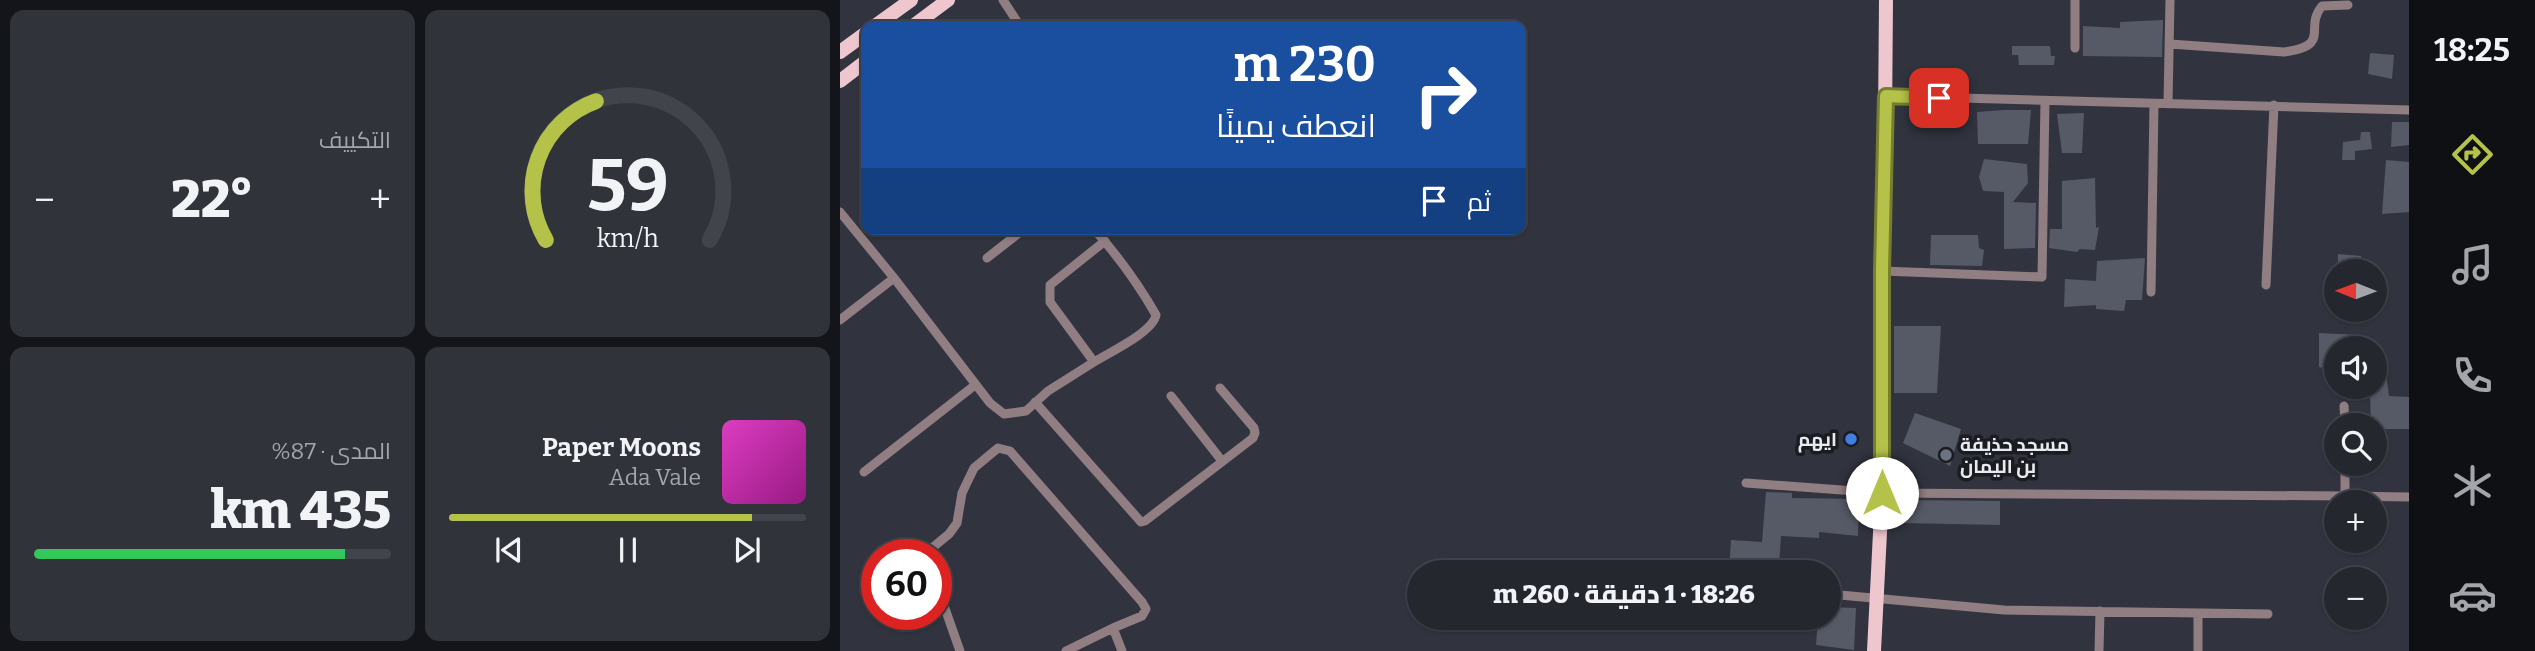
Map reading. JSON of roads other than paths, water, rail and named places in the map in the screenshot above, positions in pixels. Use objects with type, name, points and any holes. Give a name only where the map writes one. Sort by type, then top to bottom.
[{"type":"main road","points":[[882,21],[911,0]]},
{"type":"main road","points":[[930,21],[948,0]]},
{"type":"main road","points":[[1874,651],[1882,493],[1886,0]]},
{"type":"main road","points":[[840,52],[861,37]]},
{"type":"main road","points":[[840,81],[861,65]]},
{"type":"street","points":[[1003,0],[1017,21]]},
{"type":"street","points":[[2075,0],[2075,48]]},
{"type":"street","points":[[2168,104],[2170,0]]},
{"type":"street","points":[[2170,44],[2284,52],[2301,50],[2310,45],[2314,38],[2318,11],[2322,6],[2348,5]]},
{"type":"street","points":[[1886,96],[2409,110]]},
{"type":"street","points":[[1882,271],[2042,277],[2045,101]]},
{"type":"street","points":[[2151,292],[2154,104]]},
{"type":"street","points":[[2266,285],[2274,105]]},
{"type":"street","points":[[840,212],[975,385],[1004,414],[1026,411],[1048,391],[1143,332],[1156,319],[1152,307],[1100,235]]},
{"type":"street","points":[[987,258],[1016,235]]},
{"type":"street","points":[[1094,362],[1050,302],[1048,293],[1050,285],[1105,241]]},
{"type":"street","points":[[840,320],[894,278]]},
{"type":"street","points":[[864,472],[975,385]]},
{"type":"street","points":[[1035,402],[1141,522],[1253,438],[1255,433],[1249,422],[1220,388]]},
{"type":"street","points":[[1171,397],[1222,461]]},
{"type":"street","points":[[2344,406],[2344,413]]},
{"type":"street","points":[[943,539],[957,523],[962,494],[974,468],[998,448],[1010,451],[1146,609],[1142,616],[1066,651]]},
{"type":"street","points":[[1746,483],[1882,493],[2324,496]]},
{"type":"street","points":[[2387,497],[2409,497]]},
{"type":"street","points":[[1841,595],[2004,610],[2268,614]]},
{"type":"street","points":[[2099,611],[2099,651]]},
{"type":"street","points":[[2198,613],[2198,651]]},
{"type":"street","points":[[952,628],[960,651]]},
{"type":"street","points":[[1113,628],[1122,651]]},
{"type":"place","name":"ايهم","points":[[1851,439]]},
{"type":"place","name":"مسجد حذيفة بن اليمان","points":[[1946,455]]}]
